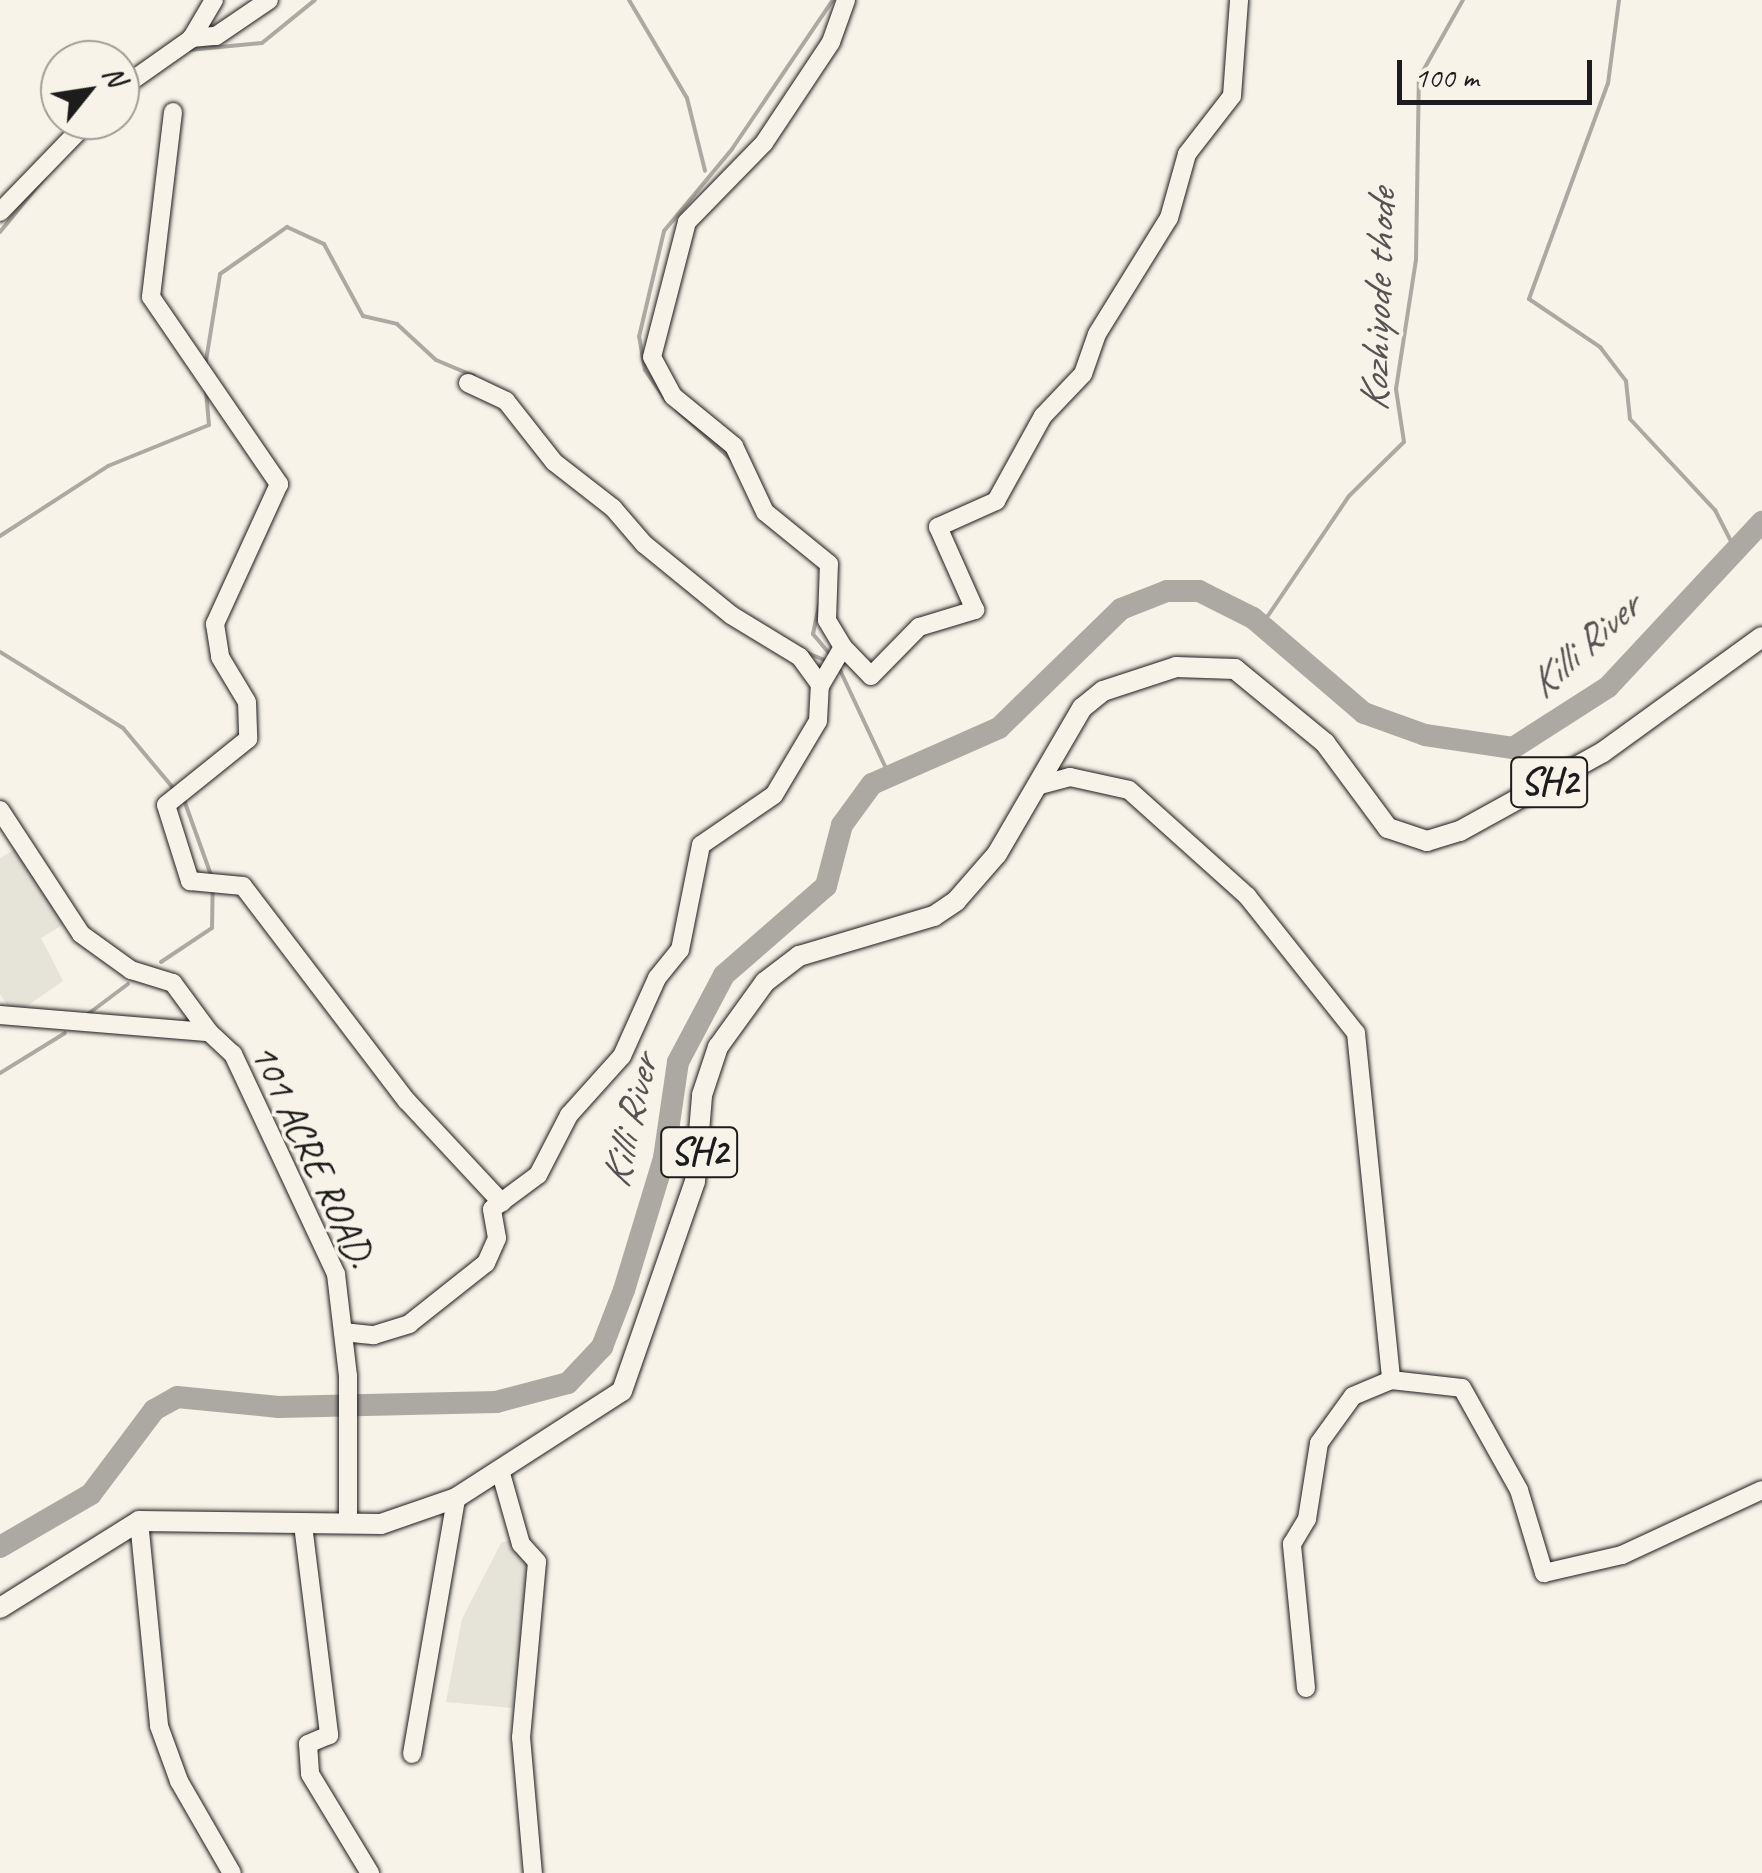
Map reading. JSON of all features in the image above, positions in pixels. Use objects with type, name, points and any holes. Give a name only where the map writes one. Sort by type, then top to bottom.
[{"type":"main road","name":"SH2","points":[[139,1522],[381,1524],[456,1498],[622,1391],[638,1364],[695,1181],[707,1072],[766,982],[800,956],[934,916],[956,902],[1040,785],[1082,708],[1103,690],[1176,667],[1234,669],[1325,743],[1388,828],[1428,841],[1460,831],[1603,752],[1762,637]]},
{"type":"main road","points":[[0,1608],[139,1522]]},
{"type":"street","points":[[195,38],[214,0]]},
{"type":"street","points":[[140,75],[195,38],[269,0]]},
{"type":"street","points":[[846,0],[832,42],[764,143],[687,222],[652,356],[673,396],[734,446],[765,512],[829,564],[826,620],[838,659],[860,671],[876,674],[919,627],[974,610],[938,527],[996,501],[1042,416],[1083,374],[1097,334],[1167,222],[1184,162],[1232,96],[1239,0]]},
{"type":"street","points":[[173,112],[151,298],[279,484],[216,624],[220,657],[246,702],[248,739],[166,804],[190,881],[244,886],[407,1101],[502,1203]]},
{"type":"street","points":[[0,212],[70,140]]},
{"type":"street","points":[[468,384],[506,401],[554,462],[614,508],[644,544],[731,615],[800,657],[820,685]]},
{"type":"street","points":[[344,1332],[395,1329],[447,1300],[493,1251],[492,1210],[538,1175],[569,1116],[622,1056],[657,978],[680,950],[701,846],[761,807],[789,778],[818,721],[820,685],[838,659]]},
{"type":"street","points":[[1040,785],[1070,777],[1129,790],[1247,896],[1356,1033],[1391,1380]]},
{"type":"street","points":[[0,810],[72,923],[105,956],[179,988],[209,1032]]},
{"type":"street","name":"101 ACRE ROAD.","points":[[0,1015],[209,1032],[233,1054],[336,1274],[348,1376],[348,1524]]},
{"type":"street","points":[[1306,1688],[1292,1544],[1306,1518],[1319,1442],[1338,1409],[1391,1380],[1462,1388],[1519,1490],[1544,1574],[1622,1555],[1762,1490]]},
{"type":"street","points":[[500,1470],[520,1544],[537,1562],[521,1737],[534,1873]]},
{"type":"street","points":[[412,1754],[456,1498]]},
{"type":"street","points":[[139,1522],[159,1726],[179,1781],[232,1873]]},
{"type":"street","points":[[303,1525],[329,1735],[308,1744],[310,1774],[370,1873]]},
{"type":"shaded area","points":[[15,849],[66,923],[41,938],[63,981],[14,1015],[0,994],[0,858]]},
{"type":"shaded area","points":[[511,1540],[532,1565],[512,1708],[446,1702],[462,1619],[501,1543]]},
{"type":"waterway","points":[[189,50],[262,43],[315,0]]},
{"type":"waterway","points":[[629,0],[687,98],[705,171]]},
{"type":"waterway","points":[[666,400],[645,370],[639,337],[664,231],[732,149],[833,0]]},
{"type":"waterway","name":"Kozhiyode thode","points":[[1261,626],[1349,496],[1404,442],[1396,389],[1416,260],[1419,78],[1463,0]]},
{"type":"waterway","points":[[1619,0],[1608,83],[1529,299],[1600,347],[1626,381],[1630,419],[1715,510],[1737,553]]},
{"type":"waterway","points":[[0,232],[45,177]]},
{"type":"waterway","points":[[205,367],[220,274],[287,227],[324,244],[363,316],[397,324],[436,360],[474,376]]},
{"type":"waterway","points":[[0,536],[108,466],[209,425],[206,391]]},
{"type":"waterway","points":[[677,410],[733,461]]},
{"type":"waterway","name":"Killi River","points":[[0,1547],[91,1494],[154,1410],[177,1397],[279,1407],[496,1402],[568,1383],[602,1347],[624,1290],[664,1158],[678,1062],[724,975],[826,886],[842,825],[872,784],[999,728],[1121,609],[1167,591],[1199,591],[1253,618],[1364,713],[1425,735],[1513,748],[1608,687],[1762,522]]},
{"type":"waterway","points":[[820,601],[813,634],[830,654]]},
{"type":"waterway","points":[[803,651],[826,661]]},
{"type":"waterway","points":[[0,652],[123,728],[174,789]]},
{"type":"waterway","points":[[839,668],[891,779]]},
{"type":"waterway","points":[[184,800],[211,875]]},
{"type":"waterway","points":[[161,962],[212,928],[213,889]]},
{"type":"waterway","points":[[88,1014],[128,984]]},
{"type":"waterway","points":[[0,1073],[65,1033]]}]
